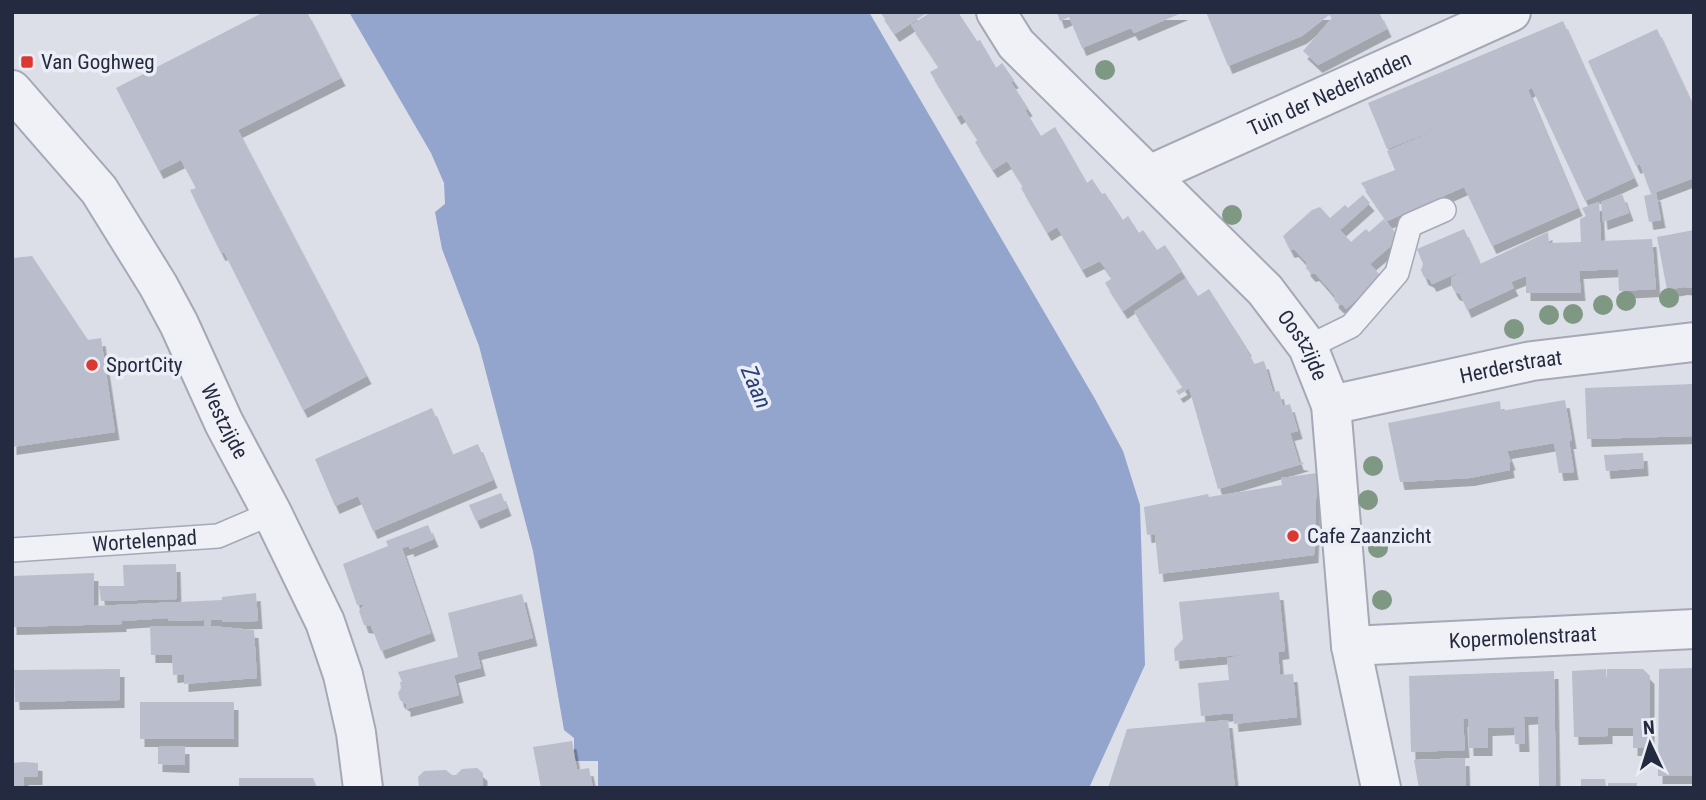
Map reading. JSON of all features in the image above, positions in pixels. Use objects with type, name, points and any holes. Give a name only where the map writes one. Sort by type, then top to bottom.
[{"type":"street","name":"Oostzijde","points":[[996,12],[1016,44],[1265,290],[1308,347],[1331,405],[1351,646],[1381,788]]},
{"type":"street","name":"Tuin der Nederlanden","points":[[1149,175],[1511,12]]},
{"type":"street","name":"Westzijde","points":[[12,90],[99,190],[159,285],[224,423],[325,622],[343,674],[356,733],[363,788]]},
{"type":"street","name":"Herderstraat","points":[[1331,405],[1532,361],[1694,342]]},
{"type":"street","name":"Kopermolenstraat","points":[[1351,646],[1694,629]]},
{"type":"lane","points":[[1308,347],[1352,326],[1397,273],[1410,225],[1444,210]]},
{"type":"lane","name":"Wortelenpad","points":[[12,550],[218,536],[272,513]]},
{"type":"water","name":"Zaan","points":[[349,12],[869,12],[1095,399],[1123,451],[1140,505],[1145,665],[1089,788],[598,788],[598,761],[574,761],[574,738],[564,730],[533,551],[479,346],[442,249],[435,212],[445,204],[444,183],[431,153]]},
{"type":"building","points":[[264,12],[307,12],[341,78],[238,130],[367,376],[303,410],[224,252],[221,253],[207,225],[190,190],[196,188],[181,160],[159,171],[116,88]]},
{"type":"building","points":[[880,12],[928,12],[895,34]]},
{"type":"building","points":[[931,12],[958,12],[977,41],[980,40],[996,68],[1002,63],[1014,80],[1011,82],[1028,108],[1025,110],[1041,136],[1055,127],[1087,183],[1092,179],[1123,220],[1128,216],[1139,233],[1143,230],[1157,250],[1165,245],[1182,271],[1123,311],[1105,283],[1112,278],[1100,261],[1082,270],[1057,227],[1047,233],[1007,161],[993,170],[975,142],[978,140],[961,114],[957,117],[930,72],[939,67],[911,25]]},
{"type":"building","points":[[1057,12],[1184,12],[1134,33],[1131,28],[1082,48],[1069,17],[1060,21]]},
{"type":"building","points":[[1206,12],[1379,12],[1387,29],[1318,65],[1303,51],[1332,18],[1329,15],[1302,36],[1228,66]]},
{"type":"building","points":[[1563,21],[1634,178],[1585,201],[1532,88],[1528,90],[1578,208],[1492,246],[1464,187],[1387,221],[1361,183],[1395,170],[1387,151],[1464,118],[1387,149],[1368,103]]},
{"type":"building","points":[[1657,29],[1694,108],[1694,178],[1651,194],[1640,164],[1636,166],[1588,61]]},
{"type":"building","points":[[1656,193],[1661,220],[1649,222],[1644,196]]},
{"type":"building","points":[[1622,194],[1629,213],[1603,222],[1601,202]]},
{"type":"building","points":[[1363,195],[1370,203],[1340,230],[1351,242],[1384,219],[1400,238],[1370,264],[1382,277],[1346,309],[1334,300],[1335,296],[1315,273],[1311,274],[1306,268],[1307,263],[1294,249],[1290,250],[1283,236],[1312,210],[1320,207],[1330,218]]},
{"type":"building","points":[[1599,202],[1601,241],[1652,239],[1656,289],[1619,291],[1618,269],[1579,271],[1581,293],[1526,293],[1526,276],[1511,282],[1514,288],[1467,310],[1460,294],[1455,292],[1451,285],[1452,277],[1469,268],[1432,284],[1421,270],[1423,264],[1417,249],[1464,229],[1480,264],[1548,232],[1549,243],[1581,242],[1580,219],[1586,216],[1582,208]]},
{"type":"building","points":[[1694,230],[1694,288],[1667,290],[1657,237]]},
{"type":"building","points":[[32,256],[88,340],[101,338],[115,432],[12,447],[12,258]]},
{"type":"building","points":[[1186,278],[1198,296],[1209,289],[1247,348],[1254,364],[1264,361],[1273,392],[1279,391],[1283,406],[1290,404],[1298,431],[1290,433],[1299,462],[1305,463],[1218,489],[1189,388],[1179,395],[1176,391],[1183,387],[1134,312]]},
{"type":"building","points":[[1694,384],[1694,436],[1587,439],[1585,388]]},
{"type":"building","points":[[1565,400],[1574,472],[1559,473],[1554,443],[1507,451],[1511,462],[1510,470],[1470,478],[1400,482],[1388,423],[1500,401],[1501,411]]},
{"type":"building","points":[[432,408],[452,455],[478,444],[493,480],[373,531],[358,496],[335,506],[315,459]]},
{"type":"building","points":[[1643,453],[1644,468],[1606,471],[1604,455]]},
{"type":"building","points":[[1317,473],[1314,555],[1159,574],[1155,534],[1147,535],[1144,507],[1208,494],[1209,497],[1282,485],[1281,478]]},
{"type":"building","points":[[501,493],[507,508],[476,521],[469,505]]},
{"type":"building","points":[[428,525],[434,539],[410,549],[409,546],[402,548],[431,633],[381,651],[371,626],[364,625],[359,611],[364,605],[357,605],[343,564],[388,546],[386,541]]},
{"type":"building","points":[[176,564],[177,599],[101,601],[99,586],[124,586],[123,565]]},
{"type":"building","points":[[94,573],[94,606],[222,600],[222,597],[256,593],[258,621],[211,620],[211,626],[254,630],[257,678],[184,684],[184,674],[173,675],[172,655],[151,655],[150,626],[204,626],[204,620],[168,621],[168,618],[122,621],[122,624],[12,627],[12,576]]},
{"type":"building","points":[[1279,592],[1285,651],[1278,652],[1280,675],[1293,674],[1297,717],[1234,724],[1233,713],[1201,716],[1198,683],[1229,680],[1227,658],[1249,654],[1175,661],[1174,649],[1183,639],[1179,602]]},
{"type":"building","points":[[522,594],[533,638],[477,652],[481,668],[454,675],[459,695],[406,709],[406,704],[400,700],[398,693],[402,682],[398,672],[458,657],[448,613]]},
{"type":"building","points":[[1694,668],[1693,776],[1658,776],[1659,669]]},
{"type":"building","points":[[120,669],[120,700],[15,702],[14,670]]},
{"type":"building","points":[[1606,669],[1606,689],[1607,669],[1643,669],[1650,676],[1650,748],[1633,748],[1633,728],[1608,728],[1608,736],[1574,737],[1572,671]]},
{"type":"building","points":[[1554,671],[1556,788],[1539,788],[1538,716],[1524,717],[1525,744],[1515,744],[1514,727],[1488,728],[1488,748],[1469,748],[1468,718],[1463,719],[1465,750],[1411,752],[1409,676]]},
{"type":"building","points":[[140,702],[234,702],[234,739],[140,739]]},
{"type":"building","points":[[1228,720],[1235,788],[1108,788],[1127,729]]},
{"type":"building","points":[[572,741],[577,770],[589,768],[593,788],[541,788],[533,747]]},
{"type":"building","points":[[185,746],[185,765],[158,764],[158,747]]},
{"type":"building","points":[[1465,758],[1466,788],[1419,788],[1414,760]]},
{"type":"building","points":[[12,763],[38,763],[38,777],[24,777],[24,788],[12,788]]},
{"type":"building","points":[[477,768],[483,773],[483,788],[419,788],[418,777],[424,771],[446,770],[456,775],[462,769]]},
{"type":"building","points":[[239,778],[313,778],[317,788],[239,788]]},
{"type":"building","points":[[1581,779],[1605,779],[1606,788],[1581,788]]},
{"type":"building","points":[[1608,783],[1637,783],[1636,788],[1608,788]]},
{"type":"place","name":"Van Goghweg","points":[[27,62]]},
{"type":"place","name":"SportCity","points":[[92,365]]},
{"type":"place","name":"Cafe Zaanzicht","points":[[1293,536]]}]
